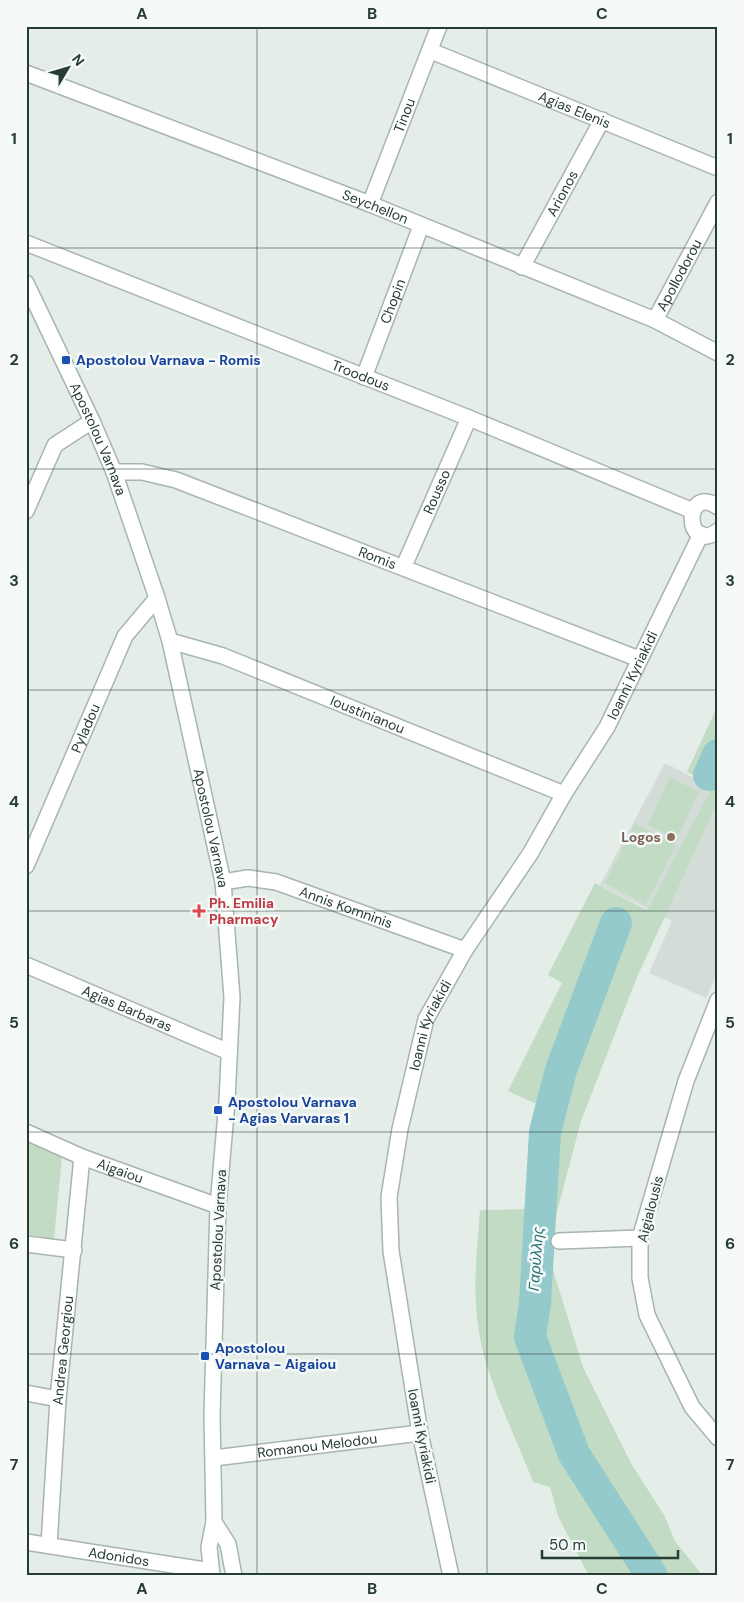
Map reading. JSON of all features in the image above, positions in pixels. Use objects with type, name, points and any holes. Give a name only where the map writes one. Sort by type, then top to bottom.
[{"type":"street","name":"Tinou","points":[[370,204],[439,26]]},
{"type":"street","name":"Agias Elenis","points":[[431,50],[718,168]]},
{"type":"street","name":"Seychellon","points":[[26,73],[370,204],[522,268],[655,320],[718,353]]},
{"type":"street","name":"Arionos","points":[[522,268],[602,120]]},
{"type":"street","name":"Apollodorou","points":[[655,320],[718,202]]},
{"type":"street","name":"Chopin","points":[[364,377],[421,226]]},
{"type":"street","name":"Troodous","points":[[26,244],[469,418],[692,511]]},
{"type":"street","name":"Apostolou Varnava","points":[[26,283],[92,421],[114,472],[157,598],[170,641],[223,882],[232,997],[218,1206],[212,1415],[214,1522],[209,1547],[212,1573]]},
{"type":"street","name":"Rousso","points":[[404,566],[469,418]]},
{"type":"street","points":[[26,511],[55,445],[92,421]]},
{"type":"street","name":"Romis","points":[[114,472],[142,472],[176,480],[404,566],[639,658]]},
{"type":"street","points":[[717,504],[705,502],[696,506],[692,511],[691,522],[693,527],[701,534],[712,534],[718,531]]},
{"type":"street","name":"Ioanni Kyriakidi","points":[[452,1576],[420,1433],[392,1251],[388,1197],[400,1129],[426,1019],[465,950],[530,854],[564,794],[607,726],[701,534]]},
{"type":"street","name":"Pyladou","points":[[26,866],[125,636],[157,598]]},
{"type":"street","name":"Ioustinianou","points":[[170,641],[223,656],[564,794]]},
{"type":"street","name":"Annis Komninis","points":[[223,882],[248,878],[276,882],[465,950]]},
{"type":"street","name":"Agias Barbaras","points":[[26,965],[229,1052]]},
{"type":"street","name":"Aigialousis","points":[[718,1000],[686,1081],[640,1238],[640,1278],[647,1315],[692,1407],[718,1438]]},
{"type":"street","name":"Aigaiou","points":[[26,1132],[82,1157],[218,1206]]},
{"type":"street","name":"Andrea Georgiou","points":[[49,1545],[58,1399],[82,1157]]},
{"type":"street","points":[[559,1241],[640,1238]]},
{"type":"street","points":[[26,1244],[74,1250]]},
{"type":"street","points":[[26,1393],[58,1399]]},
{"type":"street","name":"Romanou Melodou","points":[[214,1458],[420,1433]]},
{"type":"street","points":[[214,1522],[228,1544],[234,1576]]},
{"type":"street","name":"Adonidos","points":[[26,1542],[212,1573]]},
{"type":"shaded area","name":"Logos","points":[[665,763],[718,790],[718,971],[706,998],[649,973],[672,921],[600,885]]},
{"type":"green space","points":[[718,705],[718,801],[637,977],[581,1121],[547,1250],[583,1367],[632,1465],[664,1515],[675,1541],[703,1576],[589,1576],[558,1516],[550,1487],[533,1482],[488,1369],[479,1332],[476,1302],[480,1210],[529,1209],[528,1145],[545,1108],[508,1091],[562,983],[548,975],[595,883],[647,910],[713,786],[687,772]]},
{"type":"green space","points":[[669,778],[699,791],[677,838],[648,825]]},
{"type":"green space","points":[[635,824],[676,845],[646,905],[605,883]]},
{"type":"green space","points":[[26,1139],[62,1156],[54,1239],[26,1234]]},
{"type":"waterway","name":"Γαρύλλης","points":[[709,775],[718,755]]},
{"type":"waterway","name":"Γαρύλλης","points":[[616,923],[561,1070],[545,1132],[535,1303],[530,1337],[574,1454],[652,1576]]},
{"type":"place","name":"Apostolou Varnava - Romis","points":[[66,360]]},
{"type":"place","name":"Logos","points":[[671,837]]},
{"type":"place","name":"Ph. Emilia Pharmacy","points":[[199,911]]},
{"type":"place","name":"Apostolou Varnava - Agias Varvaras 1","points":[[218,1110]]},
{"type":"place","name":"Apostolou Varnava - Aigaiou","points":[[205,1356]]}]
